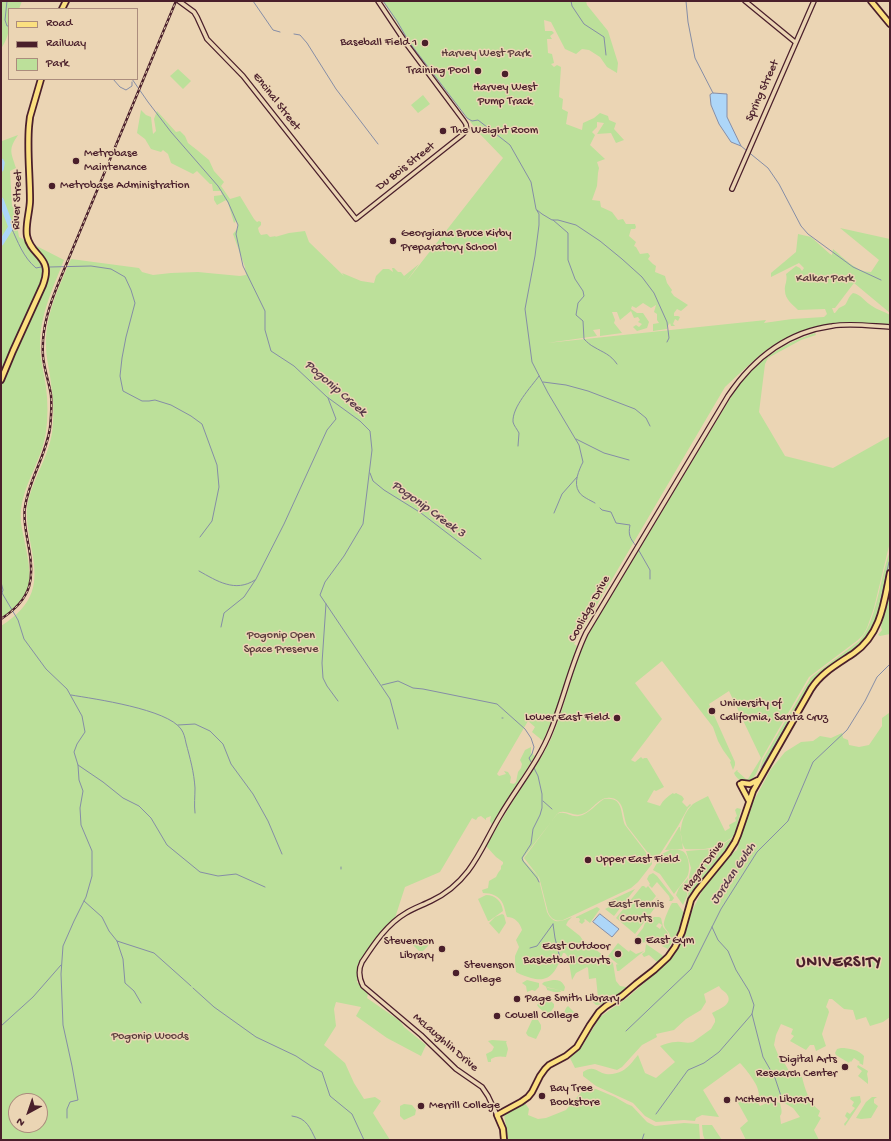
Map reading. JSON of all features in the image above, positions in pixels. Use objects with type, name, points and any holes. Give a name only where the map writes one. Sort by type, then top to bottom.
[{"type":"main road","points":[[871,1],[890,24]]},
{"type":"main road","name":"River Street","points":[[1,380],[12,351],[43,285],[46,275],[43,260],[28,241],[27,234],[30,199],[29,126],[40,80]]},
{"type":"main road","name":"Hagar Drive","points":[[497,1115],[528,1097],[545,1069],[577,1047],[599,1012],[651,973],[668,957],[680,937],[689,904],[694,895],[728,852],[736,838],[758,780],[814,684],[830,668],[858,650],[873,633],[882,613],[890,573]]},
{"type":"main road","points":[[743,784],[750,784],[758,780]]},
{"type":"main road","points":[[743,784],[753,790]]},
{"type":"main road","points":[[743,784],[749,801]]},
{"type":"main road","name":"McLaughlin Drive","points":[[497,1115],[503,1129],[504,1140]]},
{"type":"street","name":"Encinal Street","points":[[179,1],[194,12],[207,39],[243,76],[356,219]]},
{"type":"street","name":"Du Bois Street","points":[[356,219],[462,136],[467,129],[464,121],[426,71],[378,1]]},
{"type":"street","points":[[745,1],[795,42]]},
{"type":"street","name":"Spring Street","points":[[732,188],[814,1]]},
{"type":"street","name":"Coolidge Drive","points":[[359,970],[364,958],[391,924],[406,913],[451,889],[464,877],[473,864],[500,816],[544,747],[581,643],[586,633],[724,402],[737,383],[756,362],[765,355],[785,341],[804,333],[831,326],[849,325],[890,327]]},
{"type":"street","name":"McLaughlin Drive","points":[[359,970],[360,979],[363,986],[421,1035],[456,1069],[482,1087],[497,1115]]},
{"type":"green space","points":[[1,1],[22,1],[19,8],[8,8],[8,34],[1,49]]},
{"type":"green space","name":"Pogonip Open Space Preserve","points":[[383,1],[586,1],[587,5],[608,31],[618,63],[617,73],[607,67],[600,57],[589,50],[582,49],[576,54],[565,49],[551,22],[544,20],[545,31],[552,31],[554,33],[550,36],[552,39],[547,39],[548,53],[552,54],[554,63],[551,64],[554,67],[557,65],[561,67],[559,97],[563,99],[562,109],[568,112],[566,124],[582,130],[583,123],[594,118],[600,113],[608,116],[609,120],[616,123],[614,129],[624,140],[616,143],[611,133],[597,134],[604,123],[597,122],[597,127],[592,132],[595,135],[590,145],[605,159],[597,162],[599,168],[597,186],[592,200],[600,201],[601,207],[612,212],[618,220],[623,219],[626,224],[635,224],[635,229],[631,229],[629,236],[636,242],[634,246],[640,254],[648,253],[650,256],[648,259],[656,266],[655,272],[665,276],[674,296],[688,305],[681,311],[677,309],[674,316],[680,317],[678,321],[675,319],[673,324],[675,326],[671,326],[670,323],[667,329],[653,331],[653,324],[659,323],[657,320],[657,314],[654,312],[656,305],[651,308],[643,303],[636,308],[632,306],[631,309],[637,313],[643,313],[649,322],[647,328],[637,331],[633,327],[636,325],[639,327],[642,324],[638,322],[640,320],[638,317],[634,318],[631,311],[620,320],[617,312],[612,312],[615,320],[614,323],[622,333],[600,336],[600,329],[593,330],[597,336],[547,343],[766,320],[764,323],[824,317],[827,314],[825,309],[798,310],[786,297],[786,274],[796,266],[802,271],[804,268],[799,263],[771,277],[771,273],[796,252],[798,234],[811,237],[830,254],[832,255],[833,249],[855,267],[860,270],[871,272],[879,260],[840,228],[890,239],[890,313],[854,283],[835,308],[832,308],[834,313],[845,305],[853,293],[874,307],[890,315],[890,324],[856,323],[809,329],[779,342],[764,352],[725,387],[574,644],[577,646],[554,715],[543,741],[532,732],[535,727],[528,721],[497,774],[499,776],[506,774],[504,771],[508,772],[511,777],[510,783],[514,784],[522,764],[520,760],[525,750],[531,747],[531,753],[535,756],[492,825],[490,821],[491,816],[486,818],[486,820],[481,816],[476,820],[472,818],[440,872],[405,887],[395,918],[387,925],[357,966],[357,982],[368,994],[367,998],[400,1021],[404,1027],[426,1045],[421,1056],[387,1038],[356,1016],[361,1007],[336,1002],[334,1009],[336,1026],[324,1045],[345,1063],[354,1083],[364,1099],[375,1097],[381,1101],[373,1113],[390,1140],[1,1140],[1,626],[21,610],[28,601],[34,582],[27,507],[32,488],[47,452],[52,433],[53,402],[46,335],[50,312],[58,291],[71,259],[139,268],[142,272],[153,275],[198,272],[240,276],[246,275],[245,267],[233,234],[238,228],[238,224],[236,221],[234,223],[226,200],[217,205],[214,200],[214,196],[222,195],[221,191],[213,191],[212,184],[210,184],[197,171],[193,174],[171,163],[168,154],[163,150],[161,152],[151,149],[145,139],[137,133],[141,110],[146,115],[151,117],[153,134],[156,131],[154,119],[157,111],[176,132],[180,131],[185,136],[188,143],[209,160],[214,171],[224,182],[221,186],[230,199],[240,196],[254,219],[257,222],[261,222],[261,225],[258,228],[261,235],[267,234],[270,237],[276,236],[275,237],[305,231],[309,242],[344,276],[342,273],[361,281],[374,283],[376,276],[383,269],[389,269],[393,272],[392,268],[394,268],[398,272],[401,272],[404,276],[419,264],[406,282],[503,158],[479,133],[412,46]]},
{"type":"green space","points":[[178,69],[191,81],[183,89],[170,76]]},
{"type":"green space","points":[[423,95],[430,104],[418,113],[411,105]]},
{"type":"green space","points":[[18,135],[11,151],[16,168],[10,171],[12,206],[14,208],[19,237],[64,260],[48,302],[42,323],[40,345],[47,398],[46,432],[41,452],[26,490],[21,510],[21,524],[29,563],[29,584],[21,603],[1,620],[1,138],[2,141]]},
{"type":"green space","points":[[815,333],[816,335],[801,340],[768,358],[765,364],[759,412],[785,456],[833,468],[890,436],[890,542],[874,608],[863,635],[809,677],[762,758],[756,774],[749,782],[740,780],[734,773],[738,770],[737,771],[748,779],[761,758],[729,691],[709,704],[735,762],[733,770],[731,761],[718,741],[713,727],[662,661],[635,683],[662,719],[631,760],[635,762],[641,757],[643,759],[647,758],[664,787],[656,791],[654,790],[647,802],[660,806],[667,797],[673,793],[676,793],[682,796],[684,799],[682,802],[687,807],[690,804],[691,805],[655,862],[627,826],[623,810],[618,801],[611,798],[606,798],[599,801],[589,810],[579,815],[564,812],[558,813],[523,858],[538,876],[547,912],[552,919],[558,921],[572,917],[566,925],[613,963],[616,981],[620,986],[626,987],[626,989],[611,1000],[603,1004],[596,1005],[590,998],[598,997],[596,978],[589,979],[587,967],[576,973],[572,980],[568,957],[565,953],[563,953],[556,970],[544,979],[531,978],[516,972],[515,956],[519,947],[516,940],[522,930],[517,921],[507,917],[500,899],[492,894],[483,893],[482,890],[488,888],[489,881],[496,877],[503,864],[503,862],[486,846],[541,758],[551,739],[582,648],[588,635],[734,392],[742,381],[770,355],[802,337]]},
{"type":"green space","points":[[889,554],[890,561],[881,607],[875,624],[860,645],[826,668],[814,681],[759,771],[763,759],[811,677],[859,641],[865,633],[874,612]]},
{"type":"green space","points":[[890,586],[890,634],[880,636],[878,635],[882,630],[881,627]]},
{"type":"green space","points":[[890,711],[890,1017],[883,1022],[870,1026],[866,1017],[856,1020],[853,1010],[844,1009],[832,999],[829,999],[826,1007],[829,1012],[822,1034],[826,1046],[816,1051],[814,1045],[810,1045],[806,1050],[790,1041],[794,1036],[791,1034],[793,1029],[781,1024],[776,1035],[774,1045],[779,1057],[789,1071],[802,1077],[810,1100],[820,1111],[818,1116],[821,1118],[814,1130],[819,1140],[746,1140],[740,1128],[748,1121],[738,1103],[747,1097],[748,1099],[754,1096],[760,1106],[770,1102],[780,1103],[782,1112],[780,1116],[781,1124],[800,1117],[793,1108],[774,1097],[762,1102],[759,1097],[757,1087],[748,1072],[740,1063],[703,1090],[719,1117],[702,1115],[696,1118],[695,1121],[684,1120],[656,1122],[645,1116],[633,1103],[596,1086],[583,1076],[583,1072],[590,1069],[606,1074],[622,1071],[638,1055],[645,1073],[656,1078],[675,1062],[660,1046],[674,1042],[693,1042],[711,1029],[715,1022],[712,1013],[725,1006],[729,1000],[726,993],[719,986],[704,994],[706,1002],[701,1010],[686,1019],[674,1030],[656,1034],[657,1037],[642,1045],[622,1067],[617,1070],[595,1064],[575,1068],[570,1058],[581,1048],[600,1017],[627,998],[667,963],[677,950],[685,934],[690,915],[705,885],[719,866],[723,865],[737,850],[739,843],[737,842],[744,822],[752,808],[752,804],[771,769],[785,752],[801,742],[813,741],[820,736],[831,738],[842,733],[843,738],[848,740],[849,745],[859,747],[869,745],[882,726],[882,718]]},
{"type":"green space","points":[[708,796],[725,831],[730,828],[729,825],[736,821],[735,818],[737,816],[735,810],[737,808],[741,809],[735,835],[729,840],[712,848],[685,849],[681,838],[683,819],[693,804]]},
{"type":"green space","name":"Upper East Field","points":[[604,799],[615,800],[618,803],[625,825],[651,859],[652,864],[638,882],[631,888],[563,920],[556,920],[552,918],[548,912],[539,877],[524,858],[557,814],[563,813],[573,816],[583,815]]},
{"type":"green space","points":[[679,827],[683,849],[665,850]]},
{"type":"green space","points":[[732,838],[734,839],[729,848],[702,879],[685,906],[688,895],[691,868],[686,851],[712,849],[719,847]]},
{"type":"green space","points":[[670,850],[679,850],[684,852],[688,859],[689,867],[687,877],[674,894],[660,874],[653,870],[662,854]]},
{"type":"green space","points":[[653,873],[674,898],[672,901],[669,901],[669,896],[657,882],[652,888],[649,885],[650,884],[647,879],[649,875]]},
{"type":"green space","points":[[688,878],[687,896],[683,905],[676,895],[679,888]]},
{"type":"green space","name":"East Tennis Courts","points":[[642,886],[646,888],[648,886],[656,896],[652,901],[654,903],[657,898],[659,900],[655,904],[657,905],[635,934],[616,918]]},
{"type":"green space","points":[[635,889],[614,916],[605,909],[609,907],[607,902]]},
{"type":"green space","points":[[486,895],[496,898],[503,911],[489,921],[478,899]]},
{"type":"green space","points":[[672,903],[677,903],[684,913],[679,930],[668,949],[662,946],[670,936],[664,923]]},
{"type":"green space","points":[[597,907],[600,909],[590,923],[585,919],[582,924],[579,922],[579,918],[576,918],[576,917]]},
{"type":"green space","points":[[502,914],[504,915],[506,923],[499,934],[489,923],[495,917]]},
{"type":"green space","points":[[654,917],[661,918],[663,927],[668,933],[668,937],[662,944],[662,941],[664,941],[665,934],[664,938],[659,940],[658,943],[650,937],[646,943],[643,943],[636,937],[645,923]],"holes":[[[649,921],[656,926],[659,923],[662,925],[660,929]]]},
{"type":"green space","points":[[427,939],[428,946],[423,951],[419,951],[412,944],[419,941]]},
{"type":"green space","points":[[618,943],[629,952],[630,950],[636,954],[644,951],[617,971],[616,965],[619,965],[608,956]]},
{"type":"green space","points":[[646,944],[662,955],[663,957],[661,961],[657,962],[649,955],[644,957],[642,954],[645,952]]},
{"type":"green space","points":[[527,980],[539,983],[539,987],[535,991],[532,990],[527,992],[526,986],[522,983]]},
{"type":"green space","points":[[557,980],[563,983],[565,987],[564,991],[560,990],[561,992],[554,992],[547,990],[547,987],[542,984],[544,982]]},
{"type":"green space","points":[[545,999],[554,1004],[554,1007],[550,1013],[543,1011],[537,1005],[541,1000]]},
{"type":"green space","points":[[568,1006],[575,1015],[571,1020],[567,1019],[563,1015]]},
{"type":"green space","points":[[532,1020],[538,1020],[541,1025],[541,1029],[536,1039],[528,1036],[526,1033]]},
{"type":"green space","points":[[488,1041],[507,1041],[508,1049],[506,1057],[494,1057],[491,1059],[491,1062],[488,1062],[486,1054],[492,1051],[494,1047]]},
{"type":"green space","points":[[841,1048],[854,1050],[862,1054],[864,1056],[863,1065],[854,1058],[849,1063],[836,1055],[835,1053],[837,1049]]},
{"type":"green space","points":[[858,1065],[868,1071],[868,1084],[858,1076],[862,1071],[857,1067]]},
{"type":"green space","points":[[585,1088],[596,1089],[632,1106],[647,1122],[655,1126],[684,1123],[699,1124],[700,1140],[508,1140],[504,1114],[525,1103],[529,1109],[528,1115],[538,1119],[546,1118],[566,1110]]},
{"type":"green space","points":[[860,1096],[861,1102],[845,1126],[844,1124],[848,1119],[845,1116],[847,1112],[850,1114],[855,1108],[852,1106],[854,1102],[850,1099],[851,1097]]},
{"type":"green space","points":[[872,1097],[877,1097],[874,1099],[874,1103],[878,1106],[871,1118],[856,1118],[866,1102]]},
{"type":"green space","points":[[404,1104],[412,1105],[416,1110],[415,1115],[404,1120],[400,1116],[400,1106]]},
{"type":"green space","points":[[702,1125],[712,1125],[722,1140],[705,1140]]},
{"type":"water","points":[[713,93],[727,94],[727,117],[741,146],[731,142],[719,124],[711,105],[710,95]]},
{"type":"water","points":[[600,914],[619,929],[612,937],[593,922]]},
{"type":"waterway","name":"Pogonip Creek","points":[[7,1],[5,20],[8,26]]},
{"type":"waterway","points":[[253,1],[273,30],[280,32]]},
{"type":"waterway","points":[[383,1],[409,42],[467,118],[472,121],[478,120],[510,145],[531,182],[536,209],[539,214],[535,256],[525,309],[532,362],[548,393],[579,445],[583,462],[577,477],[577,488],[582,495],[595,503]]},
{"type":"waterway","points":[[571,1],[572,6],[584,24],[604,37],[606,55]]},
{"type":"waterway","points":[[686,1],[688,22],[695,58],[713,93]]},
{"type":"waterway","points":[[294,34],[300,35],[307,43],[336,89],[378,144]]},
{"type":"waterway","points":[[114,80],[120,87],[126,90],[132,86],[132,82]]},
{"type":"waterway","name":"Pogonip Creek","points":[[133,80],[171,132],[218,186],[228,202],[238,225],[236,234],[243,266],[265,311],[265,330],[271,351],[294,366],[327,397],[360,421],[370,431],[372,450],[363,524],[344,556],[325,582],[320,595],[390,699],[398,729]]},
{"type":"waterway","points":[[741,146],[768,168],[779,184],[801,226],[808,234],[853,267],[881,280]]},
{"type":"waterway","points":[[1,161],[1,169]]},
{"type":"waterway","points":[[1,200],[11,227],[1,243]]},
{"type":"waterway","points":[[537,210],[552,220],[558,220],[576,225],[600,241],[642,277],[654,293],[667,322],[669,338],[667,342]]},
{"type":"waterway","points":[[553,220],[568,233],[568,260],[575,279],[583,291],[584,296],[578,303],[576,315],[583,321],[584,339],[609,356],[617,364]]},
{"type":"waterway","points":[[11,227],[21,249],[31,264],[36,268],[41,267]]},
{"type":"waterway","points":[[50,267],[91,266],[111,269],[125,277],[135,303],[122,358],[120,376],[123,391],[142,401],[155,400],[171,405],[202,424],[217,465],[219,487],[212,521],[200,537]]},
{"type":"waterway","points":[[518,446],[519,433],[513,423],[514,416],[519,404],[539,376]]},
{"type":"waterway","points":[[543,382],[566,385],[588,391],[635,409],[646,418],[650,426]]},
{"type":"waterway","points":[[221,627],[224,613],[244,597],[256,579],[284,524],[327,430],[336,419],[328,398]]},
{"type":"waterway","points":[[576,439],[604,453],[629,460]]},
{"type":"waterway","name":"Pogonip Creek 3","points":[[370,473],[373,481],[384,490],[421,513],[481,559]]},
{"type":"waterway","points":[[554,513],[562,494],[577,477]]},
{"type":"waterway","points":[[600,508],[611,512],[616,523],[630,525],[630,536],[636,546]]},
{"type":"waterway","points":[[638,549],[650,570],[650,579]]},
{"type":"waterway","points":[[868,635],[878,614],[889,562]]},
{"type":"waterway","points":[[199,571],[219,582],[233,586],[248,584],[255,580]]},
{"type":"waterway","points":[[1,582],[3,590],[2,593],[18,620],[24,639],[46,669],[67,689],[82,716],[85,732],[77,744],[74,752],[78,765],[79,780],[83,791],[80,808],[81,825],[92,851],[92,876],[86,897],[63,946],[61,974],[63,1025],[78,1100],[70,1102],[67,1109],[67,1118]]},
{"type":"waterway","points":[[326,604],[322,663],[323,678],[338,701]]},
{"type":"waterway","name":"Jordan Gulch","points":[[626,1031],[691,969],[721,909],[757,852],[788,821],[813,762],[847,730],[865,701],[877,677],[890,664]]},
{"type":"waterway","points":[[382,685],[398,681],[413,688],[497,704],[525,729],[531,738],[534,747],[529,758],[531,762]]},
{"type":"waterway","points":[[71,695],[130,706],[161,716],[173,722],[181,729],[185,737],[194,776],[195,813]]},
{"type":"waterway","points":[[762,767],[797,707]]},
{"type":"waterway","points":[[178,725],[195,724],[210,731],[223,744],[231,764],[253,794],[268,821],[282,854]]},
{"type":"waterway","points":[[78,765],[123,798],[139,806],[151,818],[167,845],[200,872],[218,876],[236,874],[265,887]]},
{"type":"waterway","points":[[534,768],[538,776],[542,794],[542,808],[533,829],[531,844],[522,858],[539,882]]},
{"type":"waterway","points":[[543,801],[552,809]]},
{"type":"waterway","points":[[84,901],[102,917],[109,931],[117,941],[123,959],[125,983],[134,991],[141,1003]]},
{"type":"waterway","points":[[553,924],[560,958]]},
{"type":"waterway","points":[[530,948],[537,946],[553,924]]},
{"type":"waterway","points":[[656,1114],[688,1070],[704,1063],[719,1052],[752,1014],[754,1005],[749,991],[736,970],[728,951],[718,940],[712,927]]},
{"type":"waterway","points":[[117,941],[154,953],[191,986]]},
{"type":"waterway","points":[[1,1026],[33,997],[61,965]]},
{"type":"waterway","points":[[193,988],[214,1007],[256,1037],[296,1056],[322,1072],[330,1096],[352,1114],[364,1140]]},
{"type":"waterway","points":[[752,1014],[763,1057],[775,1078],[781,1096]]},
{"type":"waterway","points":[[292,1116],[305,1121],[316,1140]]},
{"type":"waterway","points":[[642,1140],[644,1134]]},
{"type":"railway","points":[[1,619],[20,603],[29,586],[31,577],[30,555],[24,512],[30,487],[45,448],[50,428],[51,395],[43,356],[43,336],[47,316],[57,287],[176,1]]},
{"type":"place","name":"Baseball Field 1","points":[[425,43]]},
{"type":"place","name":"Training Pool","points":[[478,71]]},
{"type":"place","name":"Harvey West Pump Track","points":[[505,74]]},
{"type":"place","name":"The Weight Room","points":[[443,131]]},
{"type":"place","name":"Metrobase Maintenance","points":[[76,161]]},
{"type":"place","name":"Metrobase Administration","points":[[52,186]]},
{"type":"place","name":"Georgiana Bruce Kirby Preparatory School","points":[[393,241]]},
{"type":"place","name":"University of California, Santa Cruz","points":[[712,711]]},
{"type":"place","name":"Lower East Field","points":[[617,718]]},
{"type":"place","name":"Upper East Field","points":[[588,860]]},
{"type":"place","name":"East Gym","points":[[638,941]]},
{"type":"place","name":"Stevenson Library","points":[[442,949]]},
{"type":"place","name":"East Outdoor Basketball Courts","points":[[618,954]]},
{"type":"place","name":"Stevenson College","points":[[456,973]]},
{"type":"place","name":"Page Smith Library","points":[[517,999]]},
{"type":"place","name":"Cowell College","points":[[497,1016]]},
{"type":"place","name":"Digital Arts Research Center","points":[[845,1067]]},
{"type":"place","name":"Bay Tree Bookstore","points":[[542,1096]]},
{"type":"place","name":"McHenry Library","points":[[727,1100]]},
{"type":"place","name":"Merrill College","points":[[421,1106]]},
{"type":"district","name":"UNIVERSITY","points":[[839,964]]},
{"type":"park label","name":"Harvey West Park","points":[[486,54]]},
{"type":"park label","name":"Kalkar Park","points":[[825,279]]},
{"type":"park label","name":"Pogonip Woods","points":[[150,1037]]}]
